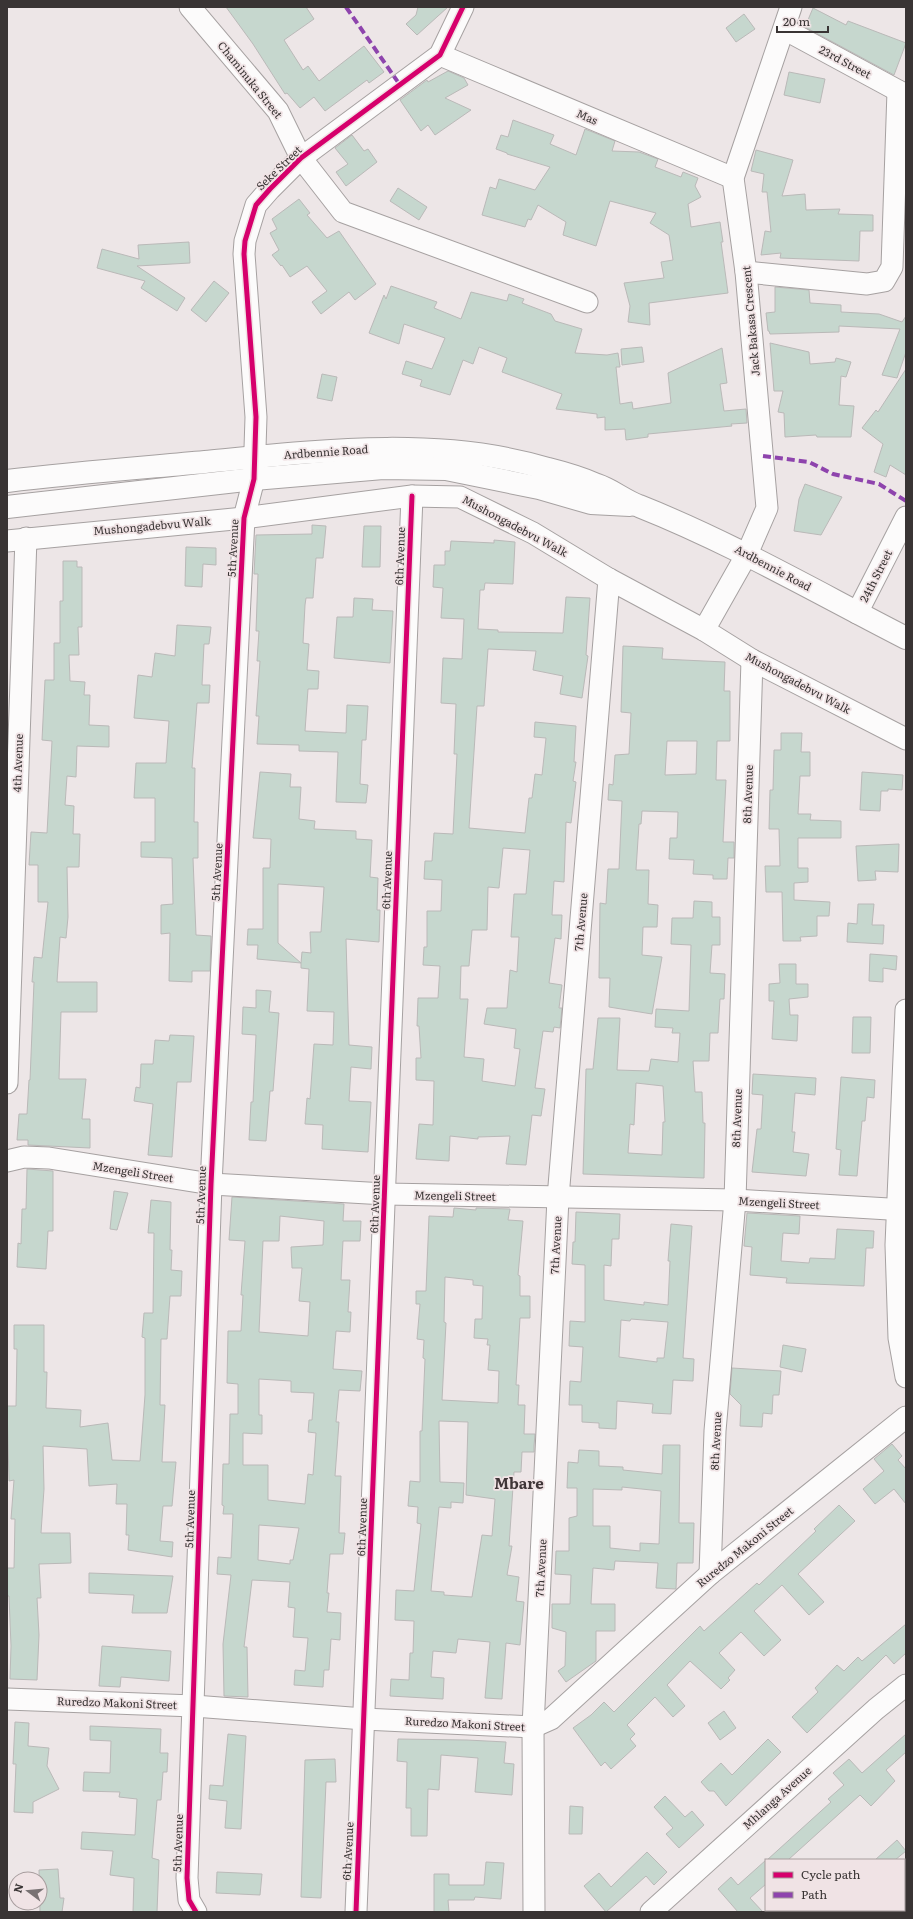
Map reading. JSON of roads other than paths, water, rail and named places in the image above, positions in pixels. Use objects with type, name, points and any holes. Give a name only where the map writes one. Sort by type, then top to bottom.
[{"type":"main road","name":"Ardbennie Road","points":[[7,481],[256,457],[380,449],[420,449],[486,456],[545,468],[598,485],[637,506],[692,528],[747,554],[906,638]]},
{"type":"main road","name":"Ardbennie Road","points":[[7,507],[254,479],[383,468],[446,469],[539,488],[591,503],[637,506]]},
{"type":"street","name":"Chaminuka Street","points":[[190,7],[278,111],[301,158],[343,212],[587,302]]},
{"type":"street","name":"Seke Street","points":[[254,479],[256,457],[256,417],[244,254],[245,240],[256,205],[270,188],[301,158],[440,56],[464,7]]},
{"type":"street","name":"Jack Bakasa Crescent","points":[[704,630],[747,554],[767,508],[746,272],[733,178],[791,7]]},
{"type":"street","name":"23rd Street","points":[[784,30],[902,93]]},
{"type":"street","name":"Mas","points":[[440,56],[733,178]]},
{"type":"street","points":[[746,272],[867,284],[884,281],[892,267],[902,93]]},
{"type":"street","name":"5th Avenue","points":[[196,1912],[189,1900],[187,1878],[211,1184],[244,518],[254,479]]},
{"type":"street","name":"Mushongadebvu Walk","points":[[16,539],[244,518],[412,496],[460,496],[533,533],[609,579],[704,630],[752,660],[906,739]]},
{"type":"street","name":"6th Avenue","points":[[356,1912],[412,496]]},
{"type":"street","name":"24th Street","points":[[857,613],[906,517]]},
{"type":"street","name":"4th Avenue","points":[[7,1083],[16,539]]},
{"type":"street","name":"7th Avenue","points":[[534,1912],[533,1727],[558,1198],[609,579]]},
{"type":"street","name":"8th Avenue","points":[[710,1574],[715,1431],[735,1200],[752,660]]},
{"type":"street","points":[[906,1010],[902,1210],[896,1245],[899,1338],[906,1377]]},
{"type":"street","name":"Mzengeli Street","points":[[7,1161],[24,1157],[49,1158],[211,1184],[385,1194],[735,1200],[902,1210]]},
{"type":"street","name":"Ruredzo Makoni Street","points":[[7,1699],[194,1706],[364,1719],[533,1727],[550,1719],[710,1574],[906,1417]]},
{"type":"street","name":"Mhlanga Avenue","points":[[650,1912],[876,1709],[906,1685]]},
{"type":"district","name":"Mbare","points":[[519,1484]]}]
